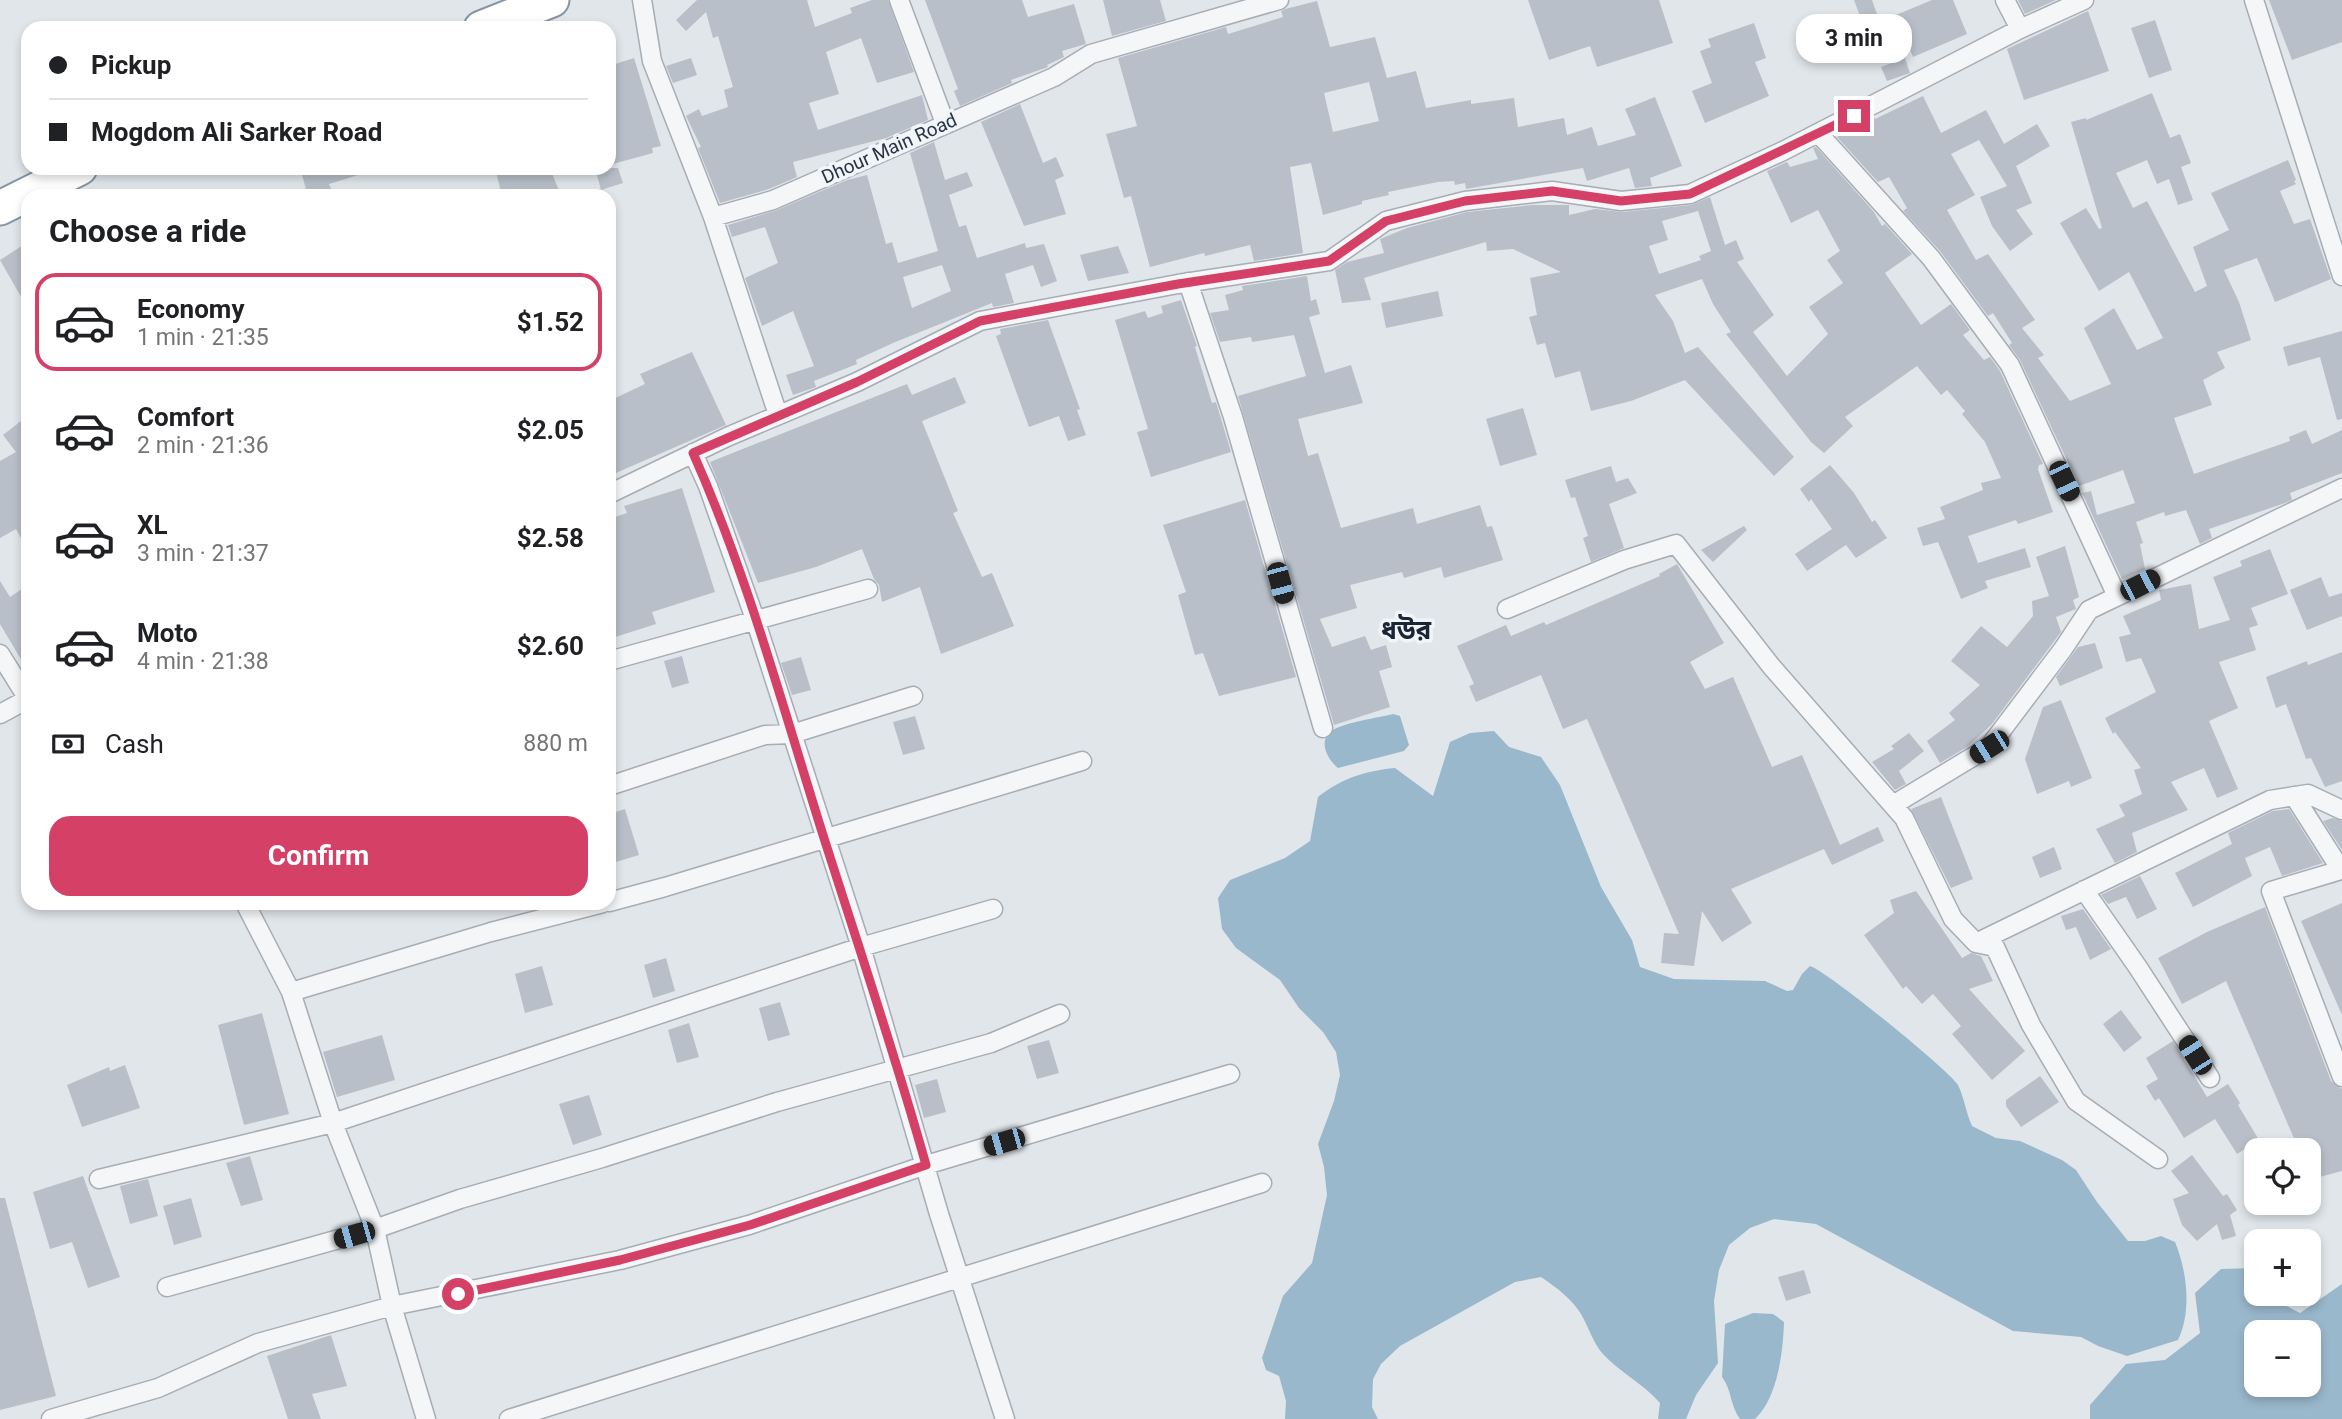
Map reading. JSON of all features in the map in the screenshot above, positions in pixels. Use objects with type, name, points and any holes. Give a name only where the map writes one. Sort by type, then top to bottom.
[{"type":"highway","points":[[499,21],[552,0]]},
{"type":"highway","points":[[38,189],[66,175]]},
{"type":"highway","points":[[0,208],[21,198]]},
{"type":"street","points":[[642,0],[652,61],[713,217],[778,415]]},
{"type":"street","points":[[899,0],[945,123]]},
{"type":"street","name":"Dhour Main Road","points":[[713,217],[774,200],[1054,76],[1091,54],[1175,27],[1279,0]]},
{"type":"street","points":[[2005,0],[2020,29]]},
{"type":"street","points":[[616,491],[693,453],[857,382],[980,321],[1188,282],[1329,261],[1386,221],[1465,201],[1552,191],[1621,201],[1690,194],[1819,134],[2020,29],[2084,0]]},
{"type":"street","points":[[2254,0],[2342,276]]},
{"type":"street","points":[[1819,134],[1931,258],[2010,365],[2117,596]]},
{"type":"street","points":[[1188,282],[1233,417],[1323,728]]},
{"type":"street","points":[[693,453],[708,486],[755,619],[899,1069],[959,1278],[1005,1419]]},
{"type":"street","points":[[1893,805],[1989,747],[2089,610],[2342,488]]},
{"type":"street","points":[[1507,609],[1624,560],[1676,544],[1771,666],[1905,818],[1953,919],[1976,943],[1995,947],[2031,1025],[2076,1101],[2158,1159]]},
{"type":"street","points":[[616,660],[868,589]]},
{"type":"street","points":[[0,654],[21,688]]},
{"type":"street","points":[[616,784],[765,735],[792,734],[850,718],[913,696]]},
{"type":"street","points":[[0,715],[21,703]]},
{"type":"street","points":[[616,900],[1082,761]]},
{"type":"street","points":[[1976,943],[2270,800],[2308,794],[2342,810]]},
{"type":"street","points":[[2294,796],[2341,870],[2271,891],[2342,1077]]},
{"type":"street","points":[[2084,890],[2210,1077]]},
{"type":"street","points":[[99,1179],[333,1123],[860,947],[993,909]]},
{"type":"street","points":[[250,910],[291,992],[333,1123],[375,1229],[392,1306],[426,1419]]},
{"type":"street","points":[[291,992],[478,935],[576,910]]},
{"type":"street","points":[[167,1287],[375,1229],[460,1199],[602,1158],[777,1102],[991,1043],[1060,1013]]},
{"type":"street","points":[[51,1419],[158,1388],[258,1343],[392,1306],[620,1260],[750,1225],[926,1165],[1230,1074]]},
{"type":"street","points":[[509,1419],[1262,1183]]},
{"type":"water","points":[[1393,714],[1400,716],[1409,745],[1404,751],[1338,768],[1330,760],[1325,749],[1325,739],[1333,730],[1354,722]]},
{"type":"water","points":[[1494,731],[1509,747],[1541,757],[1560,785],[1601,887],[1632,940],[1640,967],[1674,979],[1765,981],[1787,991],[1793,990],[1810,966],[1821,972],[1887,1022],[1950,1076],[1958,1085],[1972,1126],[1996,1138],[2020,1141],[2062,1160],[2076,1170],[2128,1241],[2145,1241],[2161,1236],[2175,1242],[2183,1265],[2186,1291],[2185,1317],[2178,1340],[2127,1356],[2081,1337],[2013,1331],[1816,1224],[1774,1219],[1750,1228],[1729,1245],[1719,1270],[1714,1301],[1718,1363],[1696,1395],[1686,1419],[1658,1419],[1660,1403],[1602,1353],[1577,1308],[1541,1277],[1515,1282],[1400,1346],[1381,1364],[1373,1379],[1372,1407],[1378,1419],[1285,1419],[1286,1401],[1279,1376],[1266,1370],[1262,1358],[1283,1296],[1312,1263],[1327,1195],[1318,1144],[1334,1101],[1340,1075],[1336,1052],[1323,1032],[1299,1008],[1280,980],[1236,948],[1222,929],[1218,898],[1230,880],[1285,858],[1310,841],[1318,797],[1336,785],[1364,773],[1395,768],[1433,796],[1450,742],[1470,733]]},
{"type":"water","points":[[2244,1268],[2244,1306],[2286,1306],[2300,1313],[2310,1306],[2321,1306],[2321,1298],[2342,1284],[2342,1419],[2090,1419],[2090,1405],[2126,1364],[2165,1360],[2200,1333],[2195,1293],[2221,1269]]},
{"type":"water","points":[[1753,1313],[1773,1314],[1784,1322],[1782,1347],[1778,1374],[1763,1410],[1755,1419],[1740,1419],[1722,1377],[1725,1324]]},
{"type":"building","points":[[697,0],[807,0],[815,27],[852,13],[850,8],[872,0],[888,0],[914,72],[877,83],[861,38],[826,52],[839,94],[809,103],[818,130],[922,95],[928,120],[886,138],[793,162],[797,177],[769,189],[720,203],[698,148],[701,147],[686,116],[699,109],[702,116],[728,107],[724,90],[733,87],[718,36],[713,38],[706,12],[686,31],[676,20]]},
{"type":"building","points":[[925,0],[1022,0],[1028,17],[1074,4],[1086,44],[1062,51],[1064,57],[1047,65],[1048,67],[1011,80],[1012,83],[960,106],[954,91],[958,89]]},
{"type":"building","points":[[1103,0],[1160,0],[1166,21],[1112,36]]},
{"type":"building","points":[[1528,0],[1659,0],[1673,43],[1597,67],[1590,46],[1549,60]]},
{"type":"building","points":[[1854,0],[1872,0],[1877,14],[1861,19]]},
{"type":"building","points":[[1932,0],[1953,0],[1967,34],[1913,57],[1896,15]]},
{"type":"building","points":[[2018,0],[2056,0],[2025,14]]},
{"type":"building","points":[[2269,0],[2342,0],[2342,42],[2292,60]]},
{"type":"building","points":[[1317,1],[1330,47],[1375,37],[1387,78],[1416,71],[1426,108],[1471,100],[1471,104],[1514,98],[1518,127],[1564,118],[1567,135],[1592,127],[1598,146],[1636,135],[1625,109],[1655,97],[1682,166],[1650,178],[1652,186],[1635,188],[1629,168],[1587,181],[1583,168],[1466,189],[1465,183],[1455,185],[1454,181],[1438,182],[1388,192],[1389,195],[1323,215],[1311,163],[1290,167],[1303,253],[1254,261],[1250,245],[1150,267],[1131,196],[1124,198],[1106,134],[1137,126],[1118,58],[1226,27],[1228,34],[1283,17],[1281,11]],"holes":[[[1369,82],[1379,121],[1333,132],[1324,93]]]},
{"type":"building","points":[[2088,11],[2109,71],[2024,100],[2007,49]]},
{"type":"building","points":[[2155,20],[2172,70],[2149,78],[2131,28]]},
{"type":"building","points":[[1754,23],[1766,58],[1755,62],[1769,96],[1705,123],[1692,91],[1712,83],[1700,51],[1711,47],[1708,39]]},
{"type":"building","points":[[634,58],[661,146],[652,148],[653,153],[616,163],[616,64]]},
{"type":"building","points":[[691,58],[697,75],[673,83],[666,66]]},
{"type":"building","points":[[1905,58],[1910,73],[1887,81],[1881,67]]},
{"type":"building","points":[[2152,93],[2170,138],[2180,134],[2191,163],[2181,167],[2193,200],[2178,205],[2169,179],[2157,184],[2147,160],[2116,173],[2133,208],[2147,201],[2195,292],[2207,286],[2193,247],[2229,230],[2211,193],[2288,160],[2296,184],[2280,191],[2294,224],[2310,219],[2331,279],[2275,302],[2257,258],[2224,270],[2239,302],[2251,340],[2217,352],[2225,368],[2203,380],[2212,405],[2174,418],[2194,474],[2290,441],[2289,437],[2306,430],[2312,444],[2342,430],[2342,473],[2290,493],[2292,500],[2285,503],[2209,529],[2212,538],[2200,544],[2186,510],[2165,516],[2164,512],[2136,522],[2143,543],[2140,544],[2145,569],[2122,579],[2082,493],[2091,491],[2097,515],[2135,503],[2123,470],[2079,486],[2020,360],[2009,345],[2012,343],[1993,313],[1988,316],[1940,251],[1903,211],[1907,208],[1889,177],[1878,182],[1837,137],[1874,117],[1875,119],[1923,96],[1941,133],[1986,110],[2004,144],[2037,124],[2050,146],[2016,166],[2032,203],[2016,210],[2033,234],[2010,251],[1992,226],[1980,197],[2007,186],[1979,140],[1951,154],[1975,195],[1947,210],[1976,260],[1988,254],[2035,320],[2022,328],[2044,355],[2038,358],[2070,401],[2111,384],[2084,328],[2114,308],[2137,350],[2163,338],[2129,272],[2099,291],[2060,223],[2086,208],[2099,229],[2102,228],[2071,122],[2086,120]]},
{"type":"building","points":[[1020,104],[1043,163],[1056,157],[1064,176],[1055,180],[1066,214],[1024,226],[981,122]]},
{"type":"building","points":[[934,142],[945,180],[967,172],[973,186],[949,195],[959,227],[966,225],[977,258],[1025,243],[1026,248],[1044,244],[1057,281],[1041,287],[1033,265],[1005,274],[1014,303],[993,307],[992,303],[893,343],[856,360],[857,364],[814,381],[816,387],[793,395],[786,375],[814,366],[793,311],[762,326],[745,278],[778,263],[765,227],[732,237],[728,225],[777,210],[847,180],[867,175],[886,244],[892,242],[898,263],[938,251],[910,153]],"holes":[[[942,265],[951,291],[912,308],[903,277]]]},
{"type":"building","points":[[1816,147],[1874,212],[1882,226],[1885,224],[1912,254],[1885,273],[1921,325],[1951,304],[1970,330],[1963,335],[1984,360],[1990,357],[2000,371],[2043,464],[2039,465],[2038,469],[2053,512],[2018,524],[2016,520],[1968,536],[1978,563],[2025,548],[2031,567],[1985,581],[1988,588],[1961,599],[1938,542],[1923,546],[1917,528],[1945,519],[1940,507],[1983,490],[1981,483],[2001,478],[1985,442],[1962,414],[1965,411],[1947,390],[1941,395],[1917,366],[1845,417],[1853,426],[1824,453],[1811,442],[1726,334],[1731,332],[1713,304],[1702,279],[1655,295],[1673,321],[1685,353],[1698,347],[1794,457],[1774,476],[1685,380],[1631,401],[1591,411],[1580,371],[1555,378],[1545,343],[1537,345],[1529,317],[1537,315],[1530,278],[1561,272],[1513,249],[1487,251],[1486,242],[1364,278],[1371,300],[1342,303],[1335,270],[1347,262],[1384,253],[1380,239],[1407,228],[1467,212],[1532,205],[1569,205],[1569,215],[1595,209],[1622,212],[1691,205],[1710,197],[1725,245],[1736,240],[1744,259],[1737,262],[1774,315],[1753,332],[1787,376],[1828,334],[1809,307],[1843,283],[1827,260],[1840,251],[1818,210],[1791,223],[1767,171],[1787,162],[1790,167],[1818,159],[1813,148]],"holes":[[[1698,211],[1711,251],[1699,256],[1701,260],[1659,274],[1649,246],[1668,240],[1662,221]]]},
{"type":"building","points":[[618,168],[623,183],[601,189],[597,175],[616,175]]},
{"type":"building","points":[[302,175],[358,175],[329,184],[331,189],[306,189]]},
{"type":"building","points":[[497,175],[553,175],[558,189],[500,189]]},
{"type":"building","points":[[21,246],[21,297],[0,260]]},
{"type":"building","points":[[1118,246],[1129,273],[1088,281],[1080,255]]},
{"type":"building","points":[[1307,276],[1311,301],[1316,299],[1320,314],[1309,317],[1325,373],[1351,365],[1363,403],[1298,419],[1308,456],[1318,453],[1341,528],[1413,508],[1417,524],[1480,505],[1487,527],[1492,526],[1503,560],[1444,578],[1441,567],[1404,578],[1402,572],[1350,585],[1357,608],[1320,619],[1332,647],[1365,636],[1371,650],[1386,645],[1392,667],[1379,671],[1390,707],[1334,725],[1238,396],[1306,376],[1294,335],[1252,342],[1251,337],[1220,342],[1210,313],[1229,310],[1225,295],[1243,290],[1242,286]]},
{"type":"building","points":[[1438,291],[1443,316],[1386,328],[1381,303]]},
{"type":"building","points":[[1181,300],[1212,403],[1216,402],[1231,452],[1151,477],[1137,432],[1148,429],[1115,320],[1145,311],[1148,318],[1163,313],[1161,306]]},
{"type":"building","points":[[1048,320],[1080,409],[1077,410],[1086,435],[1068,441],[1059,416],[1029,427],[996,336],[1001,334],[1000,329]]},
{"type":"building","points":[[2342,331],[2342,419],[2337,420],[2320,357],[2288,366],[2283,347]]},
{"type":"building","points":[[692,352],[726,425],[616,473],[616,398],[645,384],[640,374]]},
{"type":"building","points":[[955,377],[966,403],[922,421],[958,511],[953,513],[982,577],[992,573],[1014,626],[941,654],[920,587],[882,602],[879,585],[862,549],[816,567],[758,583],[710,462],[907,384],[912,395]]},
{"type":"building","points":[[1523,408],[1537,455],[1500,466],[1486,419]]},
{"type":"building","points":[[21,421],[21,538],[16,529],[0,538],[0,461],[16,452],[3,435]]},
{"type":"building","points":[[1830,465],[1887,538],[1856,558],[1846,545],[1807,571],[1795,554],[1832,529],[1811,499],[1809,502],[1800,489]]},
{"type":"building","points":[[1611,466],[1616,482],[1628,478],[1637,493],[1609,504],[1624,548],[1591,562],[1583,538],[1588,536],[1575,497],[1571,498],[1565,480]]},
{"type":"building","points":[[682,488],[715,592],[652,612],[656,624],[616,637],[616,517],[627,513],[624,506]]},
{"type":"building","points":[[1245,500],[1296,677],[1219,696],[1203,653],[1195,655],[1178,595],[1186,592],[1163,525]]},
{"type":"building","points":[[1744,526],[1747,530],[1713,562],[1701,550]]},
{"type":"building","points":[[2065,546],[2079,597],[2073,600],[2076,609],[2056,617],[2061,632],[1992,724],[1967,747],[1940,763],[1927,741],[1955,720],[1949,713],[1980,685],[1951,661],[1981,626],[2007,647],[2033,616],[2032,601],[2049,596],[2036,557]]},
{"type":"building","points":[[2270,549],[2288,594],[2251,608],[2258,625],[2249,628],[2256,650],[2219,662],[2238,708],[2209,721],[2238,789],[2217,798],[2204,768],[2171,782],[2188,810],[2132,833],[2137,852],[2115,863],[2096,829],[2125,816],[2119,805],[2142,794],[2134,770],[2141,768],[2115,732],[2113,734],[2105,718],[2156,692],[2141,658],[2126,662],[2119,637],[2131,634],[2123,616],[2161,600],[2159,590],[2191,584],[2199,629],[2230,620],[2213,577],[2242,566],[2240,561]]},
{"type":"building","points":[[1677,564],[1724,643],[1690,662],[1705,689],[1733,677],[1772,767],[1802,755],[1840,845],[1878,827],[1884,841],[1832,865],[1824,849],[1731,889],[1752,923],[1722,942],[1702,911],[1694,966],[1661,963],[1664,933],[1679,934],[1587,719],[1563,729],[1541,675],[1476,702],[1469,686],[1474,684],[1457,646],[1506,625],[1511,636],[1544,622],[1546,625],[1660,576],[1659,574]]},
{"type":"building","points":[[2321,577],[2329,597],[2342,593],[2342,616],[2307,630],[2290,590]]},
{"type":"building","points":[[0,581],[10,597],[21,590],[21,659],[0,624]]},
{"type":"building","points":[[2095,643],[2103,668],[2060,686],[2056,677],[2078,647]]},
{"type":"building","points":[[2342,652],[2342,781],[2325,787],[2311,758],[2306,759],[2286,704],[2276,708],[2266,677],[2307,661],[2308,665]]},
{"type":"building","points":[[682,656],[689,683],[672,688],[664,661]]},
{"type":"building","points":[[801,657],[811,690],[792,695],[781,663]]},
{"type":"building","points":[[2061,700],[2092,778],[2071,787],[2069,781],[2037,794],[2025,759],[2043,707]]},
{"type":"building","points":[[915,716],[925,749],[903,755],[893,722]]},
{"type":"building","points":[[1909,733],[1924,751],[1899,771],[1906,784],[1895,790],[1872,762],[1894,749],[1891,746]]},
{"type":"building","points":[[1941,797],[1973,879],[1951,888],[1911,809]]},
{"type":"building","points":[[625,809],[639,855],[616,862],[616,812]]},
{"type":"building","points":[[2289,809],[2323,863],[2282,876],[2270,847],[2245,858],[2252,876],[2193,907],[2175,873],[2232,844],[2228,833],[2273,811]]},
{"type":"building","points":[[2333,818],[2342,821],[2342,850],[2323,821]]},
{"type":"building","points":[[2054,847],[2062,869],[2040,878],[2032,857]]},
{"type":"building","points":[[2140,876],[2157,909],[2137,919],[2126,897],[2108,904],[2101,895]]},
{"type":"building","points":[[1916,891],[1962,958],[1971,953],[1981,956],[1993,981],[1969,989],[2025,1051],[1992,1080],[1952,1034],[1961,1026],[1933,994],[1922,1004],[1906,986],[1903,989],[1864,935],[1894,913],[1890,900]]},
{"type":"building","points":[[2342,903],[2342,1015],[2301,921]]},
{"type":"building","points":[[2265,907],[2331,1081],[2342,1089],[2342,1171],[2321,1177],[2321,1138],[2294,1138],[2226,981],[2182,1004],[2158,958],[2207,932]]},
{"type":"building","points":[[2083,909],[2111,949],[2090,960],[2076,927],[2066,930],[2061,916]]},
{"type":"building","points":[[666,958],[675,991],[653,998],[644,965]]},
{"type":"building","points":[[542,966],[553,1005],[525,1013],[515,974]]},
{"type":"building","points":[[780,1002],[790,1035],[768,1041],[759,1008]]},
{"type":"building","points":[[2121,1010],[2142,1038],[2124,1052],[2103,1024]]},
{"type":"building","points":[[262,1013],[289,1114],[244,1125],[218,1025]]},
{"type":"building","points":[[689,1023],[699,1057],[677,1063],[668,1030]]},
{"type":"building","points":[[382,1035],[395,1080],[337,1097],[323,1052]]},
{"type":"building","points":[[1049,1040],[1059,1073],[1037,1079],[1027,1046]]},
{"type":"building","points":[[2173,1041],[2207,1097],[2228,1084],[2258,1138],[2244,1138],[2244,1150],[2237,1154],[2215,1119],[2184,1138],[2159,1098],[2155,1101],[2146,1086],[2158,1079],[2146,1058]]},
{"type":"building","points":[[125,1065],[140,1108],[82,1127],[67,1085],[109,1067],[110,1071]]},
{"type":"building","points":[[2040,1076],[2059,1102],[2021,1127],[2006,1106],[2006,1100]]},
{"type":"building","points":[[937,1079],[946,1112],[924,1118],[915,1085]]},
{"type":"building","points":[[589,1095],[602,1135],[573,1145],[559,1104]]},
{"type":"building","points":[[2192,1155],[2223,1196],[2227,1194],[2237,1210],[2230,1215],[2236,1236],[2222,1240],[2217,1224],[2197,1241],[2182,1225],[2173,1199],[2189,1193],[2171,1171]]},
{"type":"building","points":[[250,1156],[263,1200],[241,1206],[226,1163]]},
{"type":"building","points":[[83,1176],[120,1277],[88,1288],[72,1242],[50,1249],[33,1192]]},
{"type":"building","points":[[148,1179],[158,1216],[130,1224],[120,1186]]},
{"type":"building","points":[[0,1198],[5,1198],[56,1396],[0,1410]]},
{"type":"building","points":[[191,1198],[202,1237],[174,1245],[163,1206]]},
{"type":"building","points":[[1804,1270],[1811,1293],[1786,1301],[1778,1277]]},
{"type":"building","points":[[331,1335],[347,1386],[312,1394],[321,1419],[288,1419],[267,1356]]},
{"type":"district","name":"ধউর","points":[[1406,630]]},
{"type":"route","points":[[458,1294],[620,1260],[750,1225],[926,1165],[899,1069],[755,619],[708,486],[693,453],[857,382],[980,321],[1178,284],[1329,261],[1386,221],[1465,201],[1552,191],[1621,201],[1690,194],[1854,116]]}]
